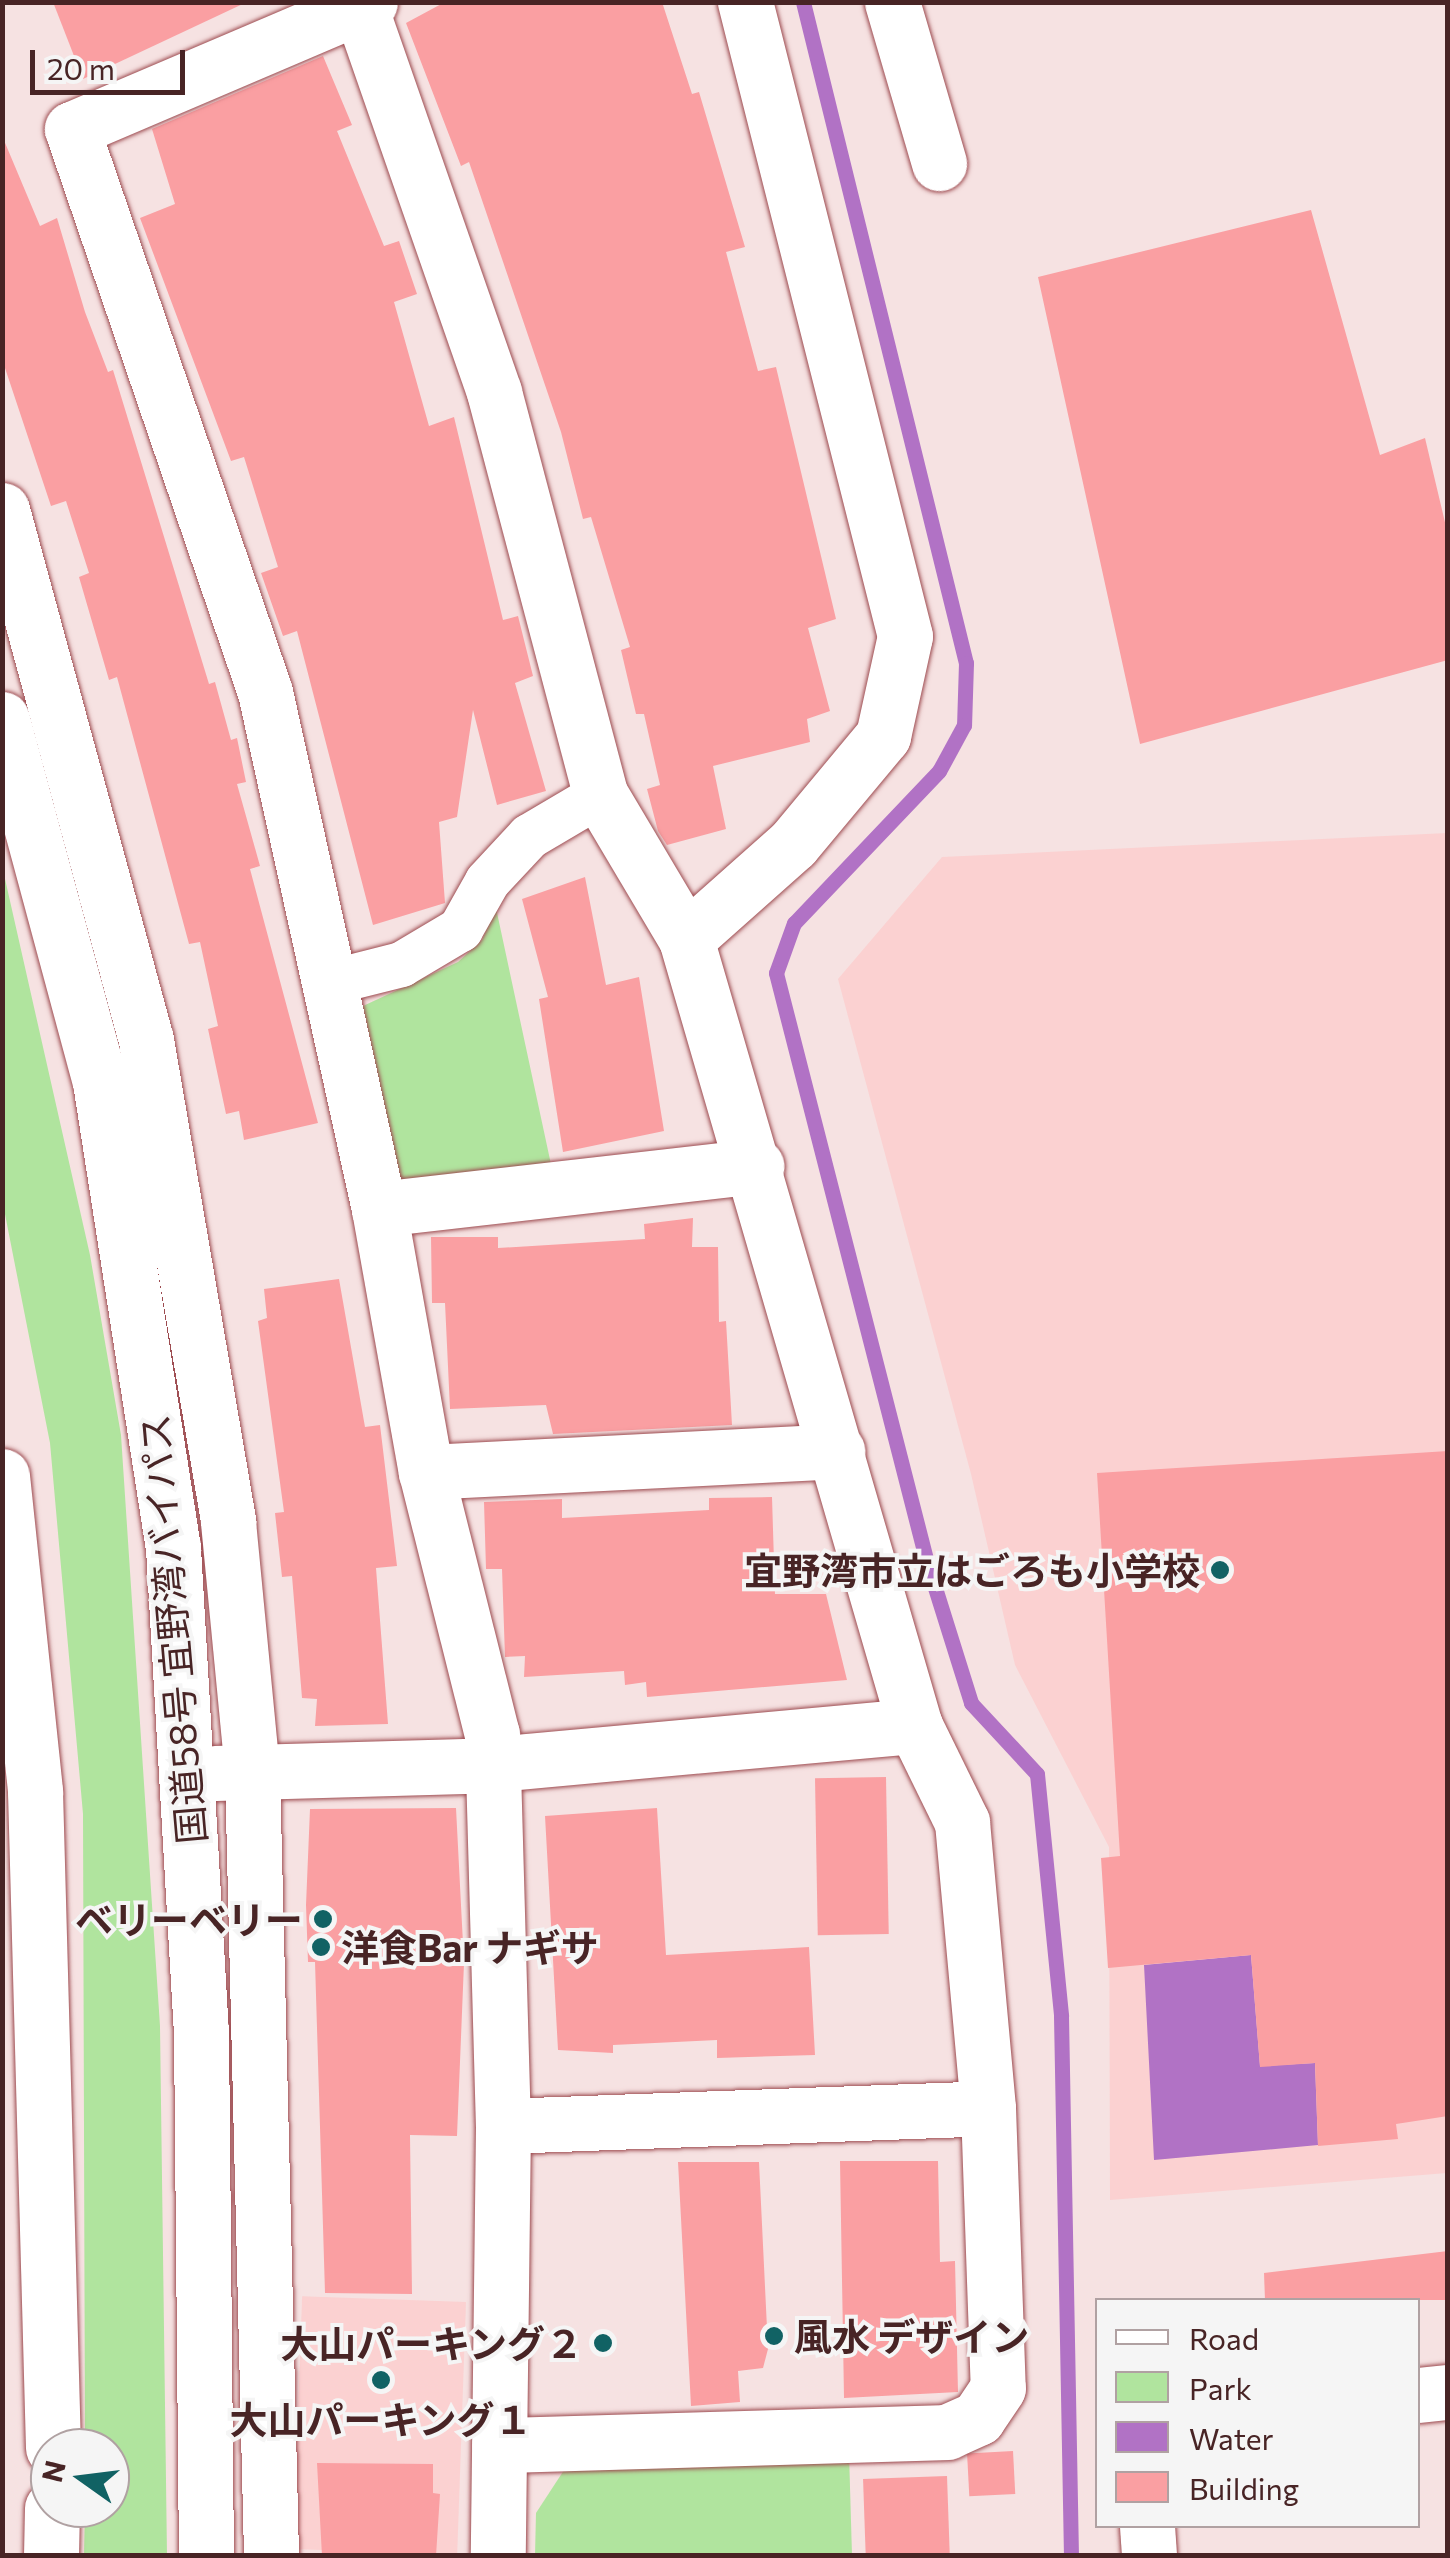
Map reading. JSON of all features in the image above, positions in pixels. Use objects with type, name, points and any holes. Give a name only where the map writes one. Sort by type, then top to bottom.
[{"type":"main road","points":[[686,938],[793,844],[884,736],[905,636],[744,2]]},
{"type":"main road","points":[[892,2],[939,163]]},
{"type":"main road","points":[[498,2556],[499,2445],[503,2126],[495,1764],[426,1472],[379,1210],[265,692],[72,129],[365,5],[494,392],[600,794],[686,938],[757,1166],[915,1726],[962,1822],[988,2108],[998,2388],[978,2418],[947,2432],[499,2445]]},
{"type":"main road","points":[[2,510],[146,1040],[228,1522],[252,1771],[271,2556]]},
{"type":"main road","name":"国道58号 宜野湾バイパス","points":[[2,718],[106,1119],[173,1548],[202,2049],[206,2556]]},
{"type":"main road","points":[[379,1210],[757,1166]]},
{"type":"main road","points":[[426,1472],[836,1451]]},
{"type":"main road","points":[[2,1476],[36,1791],[52,2428]]},
{"type":"main road","points":[[189,1774],[495,1764],[915,1726]]},
{"type":"main road","points":[[503,2126],[988,2108]]},
{"type":"main road","points":[[1420,2395],[1448,2392]]},
{"type":"main road","points":[[52,2528],[52,2556]]},
{"type":"main road","points":[[1146,2528],[1149,2556]]},
{"type":"street","points":[[330,982],[402,964],[460,930],[487,881],[529,836],[600,794]]},
{"type":"shaded area","name":"宜野湾市立はごろも小学校","points":[[1447,833],[1447,2173],[1110,2200],[1109,1847],[1015,1665],[971,1474],[838,979],[942,857]]},
{"type":"shaded area","points":[[302,2296],[466,2302],[457,2555],[293,2549]]},
{"type":"green space","points":[[3,870],[90,1255],[121,1435],[160,2026],[167,2555],[84,2555],[85,2528],[130,2528],[130,2428],[85,2428],[83,1814],[50,1443],[3,1204]]},
{"type":"green space","points":[[496,908],[552,1169],[401,1184],[363,1006],[458,962],[482,940]]},
{"type":"green space","points":[[849,2453],[852,2555],[535,2556],[536,2513],[568,2464]]},
{"type":"water","points":[[1251,1955],[1260,2066],[1315,2063],[1318,2145],[1154,2160],[1144,1965]]},
{"type":"building","points":[[53,2],[247,2],[83,79]]},
{"type":"building","points":[[445,2],[662,2],[692,94],[699,92],[745,247],[726,252],[758,371],[776,367],[836,619],[808,628],[830,711],[807,719],[810,742],[713,766],[726,829],[667,845],[658,831],[647,789],[660,785],[644,714],[636,714],[621,650],[630,647],[591,517],[583,519],[561,432],[469,162],[461,166],[406,23]]},
{"type":"building","points":[[323,56],[352,125],[337,131],[384,246],[399,241],[417,294],[394,302],[429,426],[454,417],[503,620],[518,616],[533,676],[515,683],[546,791],[497,805],[473,710],[457,817],[439,822],[445,903],[373,925],[297,631],[283,636],[261,573],[278,567],[244,457],[231,461],[140,218],[175,204],[152,129]]},
{"type":"building","points":[[3,138],[40,226],[57,218],[85,312],[108,372],[113,370],[209,684],[215,682],[231,740],[237,738],[246,782],[237,784],[260,866],[250,869],[318,1123],[244,1140],[239,1111],[226,1114],[208,1029],[218,1026],[200,942],[189,944],[117,677],[109,680],[79,577],[89,573],[66,501],[51,506],[2,359]]},
{"type":"building","points":[[1311,210],[1380,455],[1425,438],[1448,535],[1448,660],[1140,744],[1038,277]]},
{"type":"building","points":[[585,877],[606,985],[639,977],[664,1131],[563,1152],[539,999],[548,997],[522,899]]},
{"type":"building","points":[[693,1218],[692,1247],[718,1247],[719,1322],[726,1321],[732,1425],[553,1434],[546,1405],[450,1409],[445,1303],[432,1303],[431,1237],[498,1237],[498,1248],[645,1239],[644,1224]]},
{"type":"building","points":[[339,1279],[365,1427],[380,1425],[397,1566],[376,1568],[388,1724],[315,1726],[317,1699],[302,1698],[292,1576],[282,1577],[275,1513],[284,1512],[258,1321],[267,1318],[264,1289]]},
{"type":"building","points":[[1448,1451],[1448,2116],[1396,2124],[1398,2139],[1318,2146],[1315,2063],[1260,2067],[1251,1955],[1108,1968],[1101,1858],[1120,1856],[1097,1473]]},
{"type":"building","points":[[772,1497],[775,1594],[826,1594],[847,1680],[647,1697],[646,1682],[625,1685],[624,1671],[524,1677],[525,1656],[505,1657],[502,1569],[486,1569],[484,1502],[562,1499],[562,1518],[709,1510],[709,1498]]},
{"type":"building","points":[[886,1777],[889,1934],[818,1935],[815,1778]]},
{"type":"building","points":[[456,1808],[464,1963],[457,2136],[410,2135],[412,2294],[325,2293],[315,1962],[308,1962],[306,1905],[310,1809]]},
{"type":"building","points":[[657,1808],[666,1955],[809,1947],[815,2055],[717,2058],[717,2040],[613,2045],[613,2053],[558,2050],[545,1816]]},
{"type":"building","points":[[840,2161],[938,2161],[940,2262],[955,2261],[958,2392],[844,2398]]},
{"type":"building","points":[[678,2162],[759,2162],[768,2349],[763,2368],[738,2371],[740,2402],[691,2406]]},
{"type":"building","points":[[1448,2251],[1448,2300],[1265,2298],[1264,2273]]},
{"type":"building","points":[[1013,2451],[1015,2494],[969,2496],[967,2453]]},
{"type":"building","points":[[317,2463],[433,2464],[433,2493],[440,2494],[436,2556],[322,2556]]},
{"type":"building","points":[[947,2476],[950,2556],[866,2556],[863,2479]]},
{"type":"waterway","points":[[803,2],[966,663],[964,725],[939,771],[794,923],[776,973],[926,1559],[971,1703],[1037,1774],[1061,2016],[1071,2556]]},
{"type":"place","name":"宜野湾市立はごろも小学校","points":[[1220,1570]]},
{"type":"place","name":"ベリーベリー","points":[[323,1919]]},
{"type":"place","name":"洋食Bar ナギサ","points":[[321,1947]]},
{"type":"place","name":"風水 デザイン","points":[[774,2336]]},
{"type":"place","name":"大山パーキング２","points":[[603,2343]]},
{"type":"place","name":"大山パーキング１","points":[[381,2380]]}]
